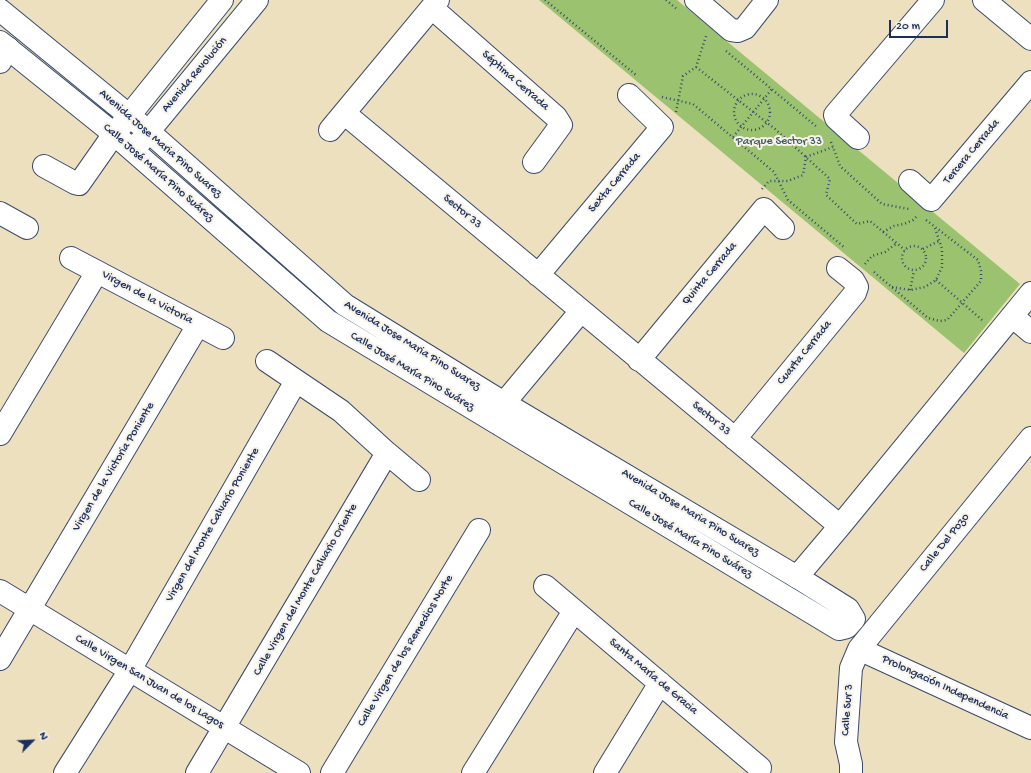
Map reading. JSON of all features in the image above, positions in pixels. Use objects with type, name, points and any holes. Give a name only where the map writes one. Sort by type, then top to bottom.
[{"type":"street","points":[[44,166],[79,184],[114,134],[222,0]]},
{"type":"street","name":"Avenida Revolución","points":[[133,150],[257,0]]},
{"type":"street","points":[[690,7],[731,30],[738,31],[745,28],[767,0]]},
{"type":"street","points":[[853,133],[836,118],[835,115],[838,110],[933,0]]},
{"type":"street","points":[[984,0],[1031,39]]},
{"type":"street","points":[[330,130],[435,4]]},
{"type":"street","name":"Séptima Cerrada","points":[[435,4],[556,117],[561,125],[534,162]]},
{"type":"street","name":"Avenida Jose Maria Pino Suarez","points":[[0,10],[148,131],[345,305],[499,412],[797,577],[848,609]]},
{"type":"street","name":"Calle José María Pino Suárez","points":[[3,51],[114,134],[328,321],[499,412],[839,629],[847,627],[854,619],[848,609]]},
{"type":"street","name":"Tercera Cerrada","points":[[920,208],[1031,82]]},
{"type":"street","points":[[634,87],[662,127]]},
{"type":"street","name":"Sector 33","points":[[344,113],[840,526]]},
{"type":"street","name":"Sexta Cerrada","points":[[538,275],[662,127]]},
{"type":"street","points":[[910,181],[920,208]]},
{"type":"street","points":[[764,209],[783,228]]},
{"type":"street","name":"Quinta Cerrada","points":[[639,360],[764,209]]},
{"type":"street","points":[[0,215],[27,228]]},
{"type":"street","name":"Virgen de la Victoria","points":[[71,258],[224,338]]},
{"type":"street","name":"Cuarta Cerrada","points":[[735,439],[855,294],[857,287],[851,266]]},
{"type":"street","points":[[0,434],[97,272]]},
{"type":"street","points":[[797,577],[1031,293]]},
{"type":"street","points":[[499,412],[581,311]]},
{"type":"street","points":[[1012,316],[1031,332]]},
{"type":"street","name":"Virgen de la Victoria Poniente","points":[[0,659],[198,325]]},
{"type":"street","points":[[267,361],[341,411],[386,453],[419,480]]},
{"type":"street","name":"Virgen del Monte Calvario Poniente","points":[[65,773],[130,670],[296,381]]},
{"type":"street","name":"Calle Del Pozo","points":[[859,649],[1031,438]]},
{"type":"street","name":"Calle Virgen del Monte Calvario Oriente","points":[[197,773],[225,728],[386,453]]},
{"type":"street","name":"Calle Virgen de los Remedios Norte","points":[[332,773],[479,530]]},
{"type":"street","name":"Santa María de Gracia","points":[[545,586],[660,683],[750,767]]},
{"type":"street","name":"Calle Virgen San Juan de los Lagos","points":[[0,591],[299,773]]},
{"type":"street","points":[[473,773],[574,611]]},
{"type":"street","name":"Prolongación Independencia","points":[[859,649],[1031,728]]},
{"type":"street","name":"Calle Sur 3","points":[[855,770],[846,742],[846,734],[851,668],[859,649]]},
{"type":"street","points":[[605,773],[660,683]]},
{"type":"path","points":[[546,0],[634,87]]},
{"type":"path","points":[[666,0],[690,7]]},
{"type":"path","points":[[662,127],[677,110],[684,76],[696,67],[707,35],[712,40]]},
{"type":"path","points":[[724,50],[817,128]]},
{"type":"path","points":[[696,67],[767,123],[830,179],[826,195],[857,224],[870,221],[905,250]]},
{"type":"path","points":[[733,137],[772,89]]},
{"type":"path","points":[[657,93],[663,98],[693,104],[774,172],[788,200],[851,266],[891,287],[928,318],[940,321],[947,320],[980,281],[982,271],[978,260],[935,227],[920,208],[882,204],[840,166],[829,138]]},
{"type":"path","points":[[750,94],[756,94],[764,98],[771,111],[767,123],[758,130],[746,129],[741,126],[737,122],[734,110],[739,101],[744,96],[750,94]]},
{"type":"path","points":[[806,157],[833,148],[853,133]]},
{"type":"path","points":[[764,209],[762,188],[769,181],[788,181],[803,175],[806,157]]},
{"type":"path","points":[[883,232],[894,226],[913,220],[920,208]]},
{"type":"path","points":[[891,287],[910,290],[925,287],[936,280],[942,267],[942,249],[935,227]]},
{"type":"path","points":[[923,249],[939,241]]},
{"type":"path","points":[[851,266],[872,256],[885,252],[897,243]]},
{"type":"path","points":[[916,246],[923,249],[926,257],[925,265],[918,270],[906,268],[902,261],[902,253],[908,247],[916,246]]},
{"type":"path","points":[[851,266],[859,260]]},
{"type":"path","points":[[910,290],[914,270]]},
{"type":"path","points":[[936,280],[998,333]]},
{"type":"green space","name":"Parque Sector 33","points":[[539,0],[677,0],[1020,284],[964,353]]}]
